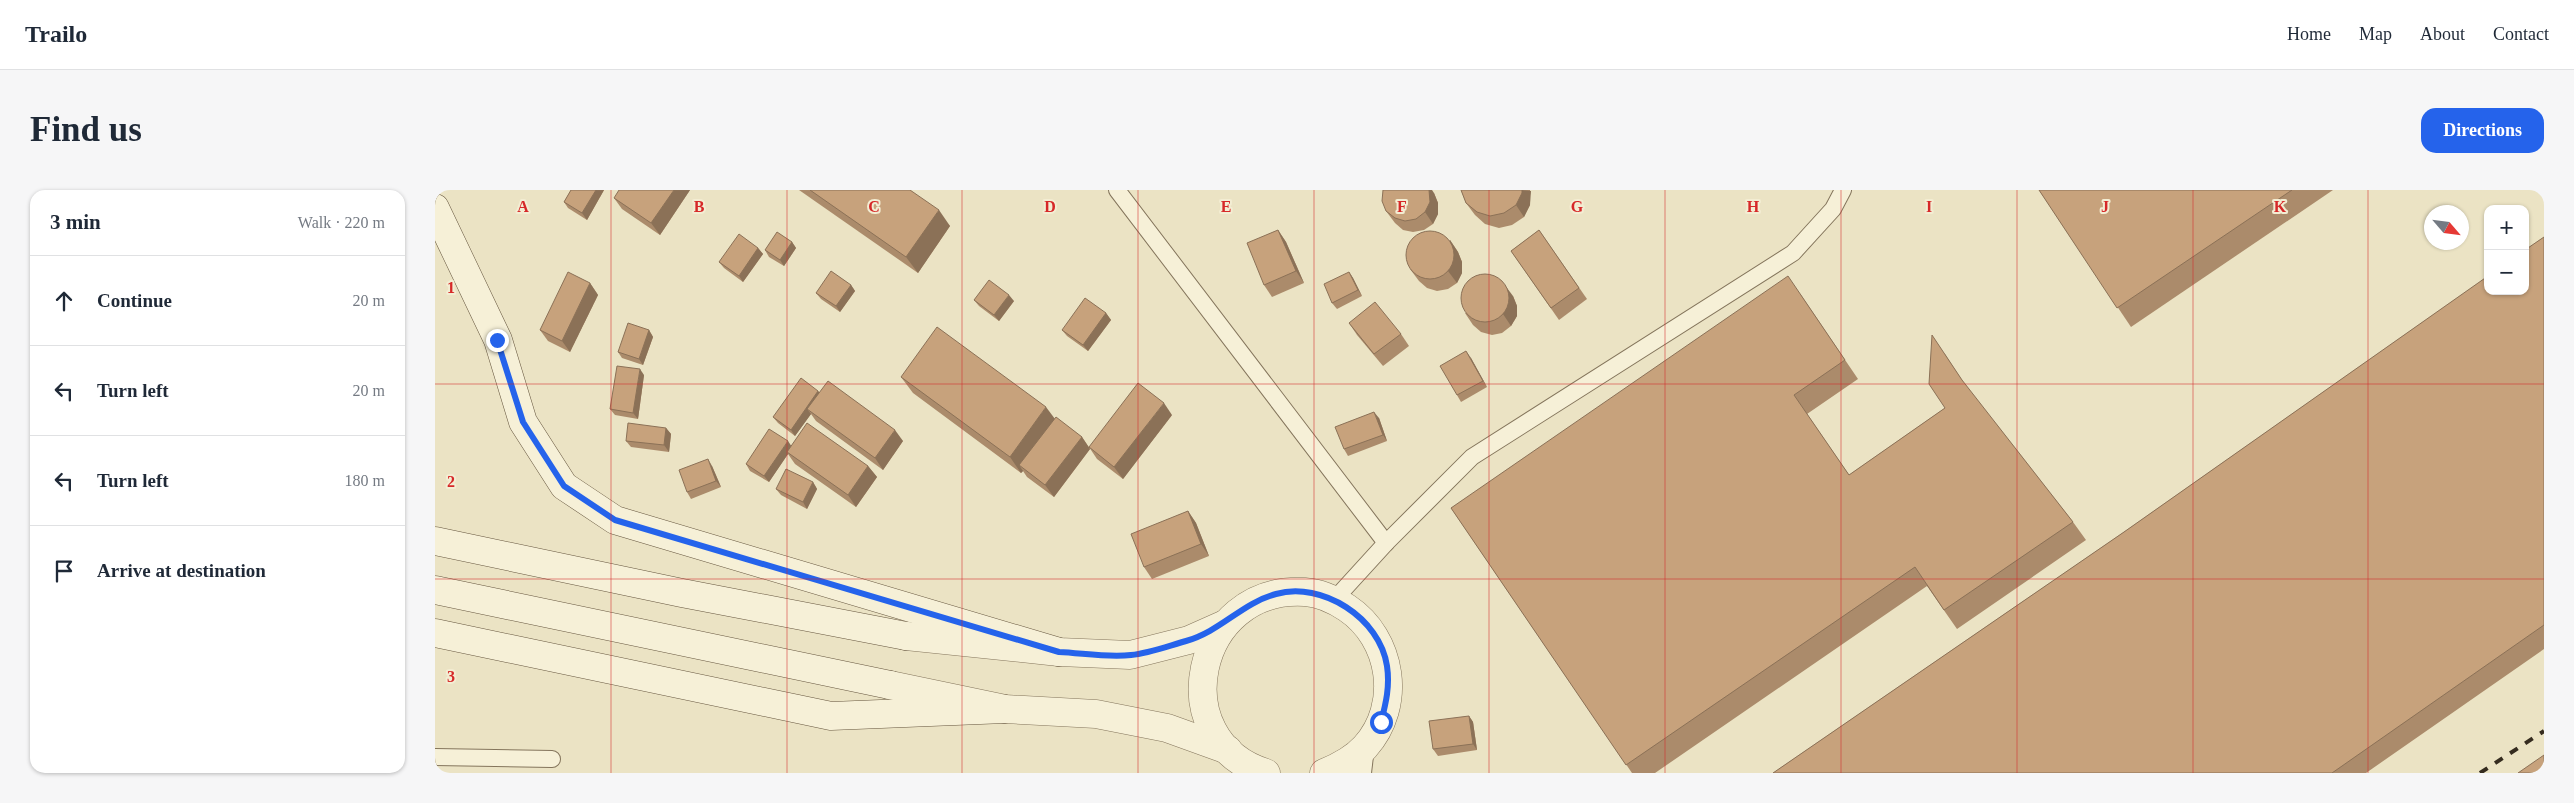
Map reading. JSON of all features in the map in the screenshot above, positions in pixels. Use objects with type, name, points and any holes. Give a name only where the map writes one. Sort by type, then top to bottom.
[{"type":"street","points":[[435,208],[497,340],[523,422],[564,486],[615,520],[1059,652]]},
{"type":"street","points":[[435,541],[682,593],[906,636],[1059,652],[1130,655],[1189,640],[1225,624],[1250,603],[1277,593],[1306,592],[1334,600],[1358,616],[1376,638],[1387,665],[1389,694],[1381,722],[1364,760],[1324,773]]},
{"type":"street","points":[[435,590],[1005,709]]},
{"type":"street","points":[[1225,624],[1210,647],[1202,674],[1203,702],[1212,728],[1228,750]]},
{"type":"street","points":[[435,633],[831,716],[1005,709],[1096,714],[1167,728],[1228,750],[1254,769],[1266,773]]},
{"type":"lane","points":[[1117,190],[1386,543]]},
{"type":"lane","points":[[1334,600],[1386,543],[1471,457],[1793,253],[1833,209],[1843,190]]},
{"type":"lane","points":[[435,756],[552,759]]},
{"type":"building","points":[[571,190],[596,190],[582,213],[564,202]]},
{"type":"building","points":[[619,190],[674,190],[651,223],[614,198]]},
{"type":"building","points":[[810,190],[910,190],[939,210],[906,257]]},
{"type":"building","points":[[1383,190],[1429,190],[1430,202],[1425,212],[1416,219],[1405,221],[1395,218],[1386,211],[1382,201]]},
{"type":"building","points":[[1461,190],[1522,190],[1522,193],[1516,205],[1504,213],[1490,216],[1477,212],[1466,203]]},
{"type":"building","points":[[2039,190],[2292,190],[2117,308]]},
{"type":"building","points":[[1278,230],[1296,271],[1264,285],[1247,243]]},
{"type":"building","points":[[1539,230],[1579,288],[1551,308],[1511,251]]},
{"type":"building","points":[[1425,231],[1435,231],[1447,238],[1454,250],[1454,260],[1447,272],[1435,279],[1425,279],[1417,275],[1410,268],[1406,260],[1406,250],[1410,242],[1417,235]]},
{"type":"building","points":[[777,232],[792,242],[780,260],[765,250]]},
{"type":"building","points":[[739,234],[758,248],[739,276],[719,262]]},
{"type":"building","points":[[2544,237],[2544,625],[2332,773],[1773,773],[2124,532],[2484,279],[2484,295],[2529,295],[2529,247]]},
{"type":"building","points":[[831,271],[851,285],[836,306],[816,293]]},
{"type":"building","points":[[568,272],[590,283],[562,341],[540,330]]},
{"type":"building","points":[[1349,272],[1358,290],[1332,303],[1324,284]]},
{"type":"building","points":[[1480,274],[1490,274],[1502,281],[1509,293],[1509,303],[1502,315],[1490,322],[1480,322],[1472,318],[1465,311],[1461,303],[1461,293],[1465,285],[1472,278]]},
{"type":"building","points":[[1788,276],[1845,360],[1794,395],[1849,475],[1945,408],[1929,384],[1932,335],[1962,380],[2073,522],[1944,610],[1915,567],[1626,765],[1451,508]]},
{"type":"building","points":[[989,280],[1009,295],[994,315],[974,300]]},
{"type":"building","points":[[1085,298],[1106,313],[1083,345],[1062,330]]},
{"type":"building","points":[[1375,302],[1401,334],[1374,354],[1349,323]]},
{"type":"building","points":[[628,323],[649,330],[639,359],[618,352]]},
{"type":"building","points":[[937,327],[1046,407],[1010,457],[901,377]]},
{"type":"building","points":[[1466,351],[1483,381],[1457,395],[1440,366]]},
{"type":"building","points":[[617,366],[640,369],[633,413],[610,409]]},
{"type":"building","points":[[801,378],[818,391],[791,430],[773,417]]},
{"type":"building","points":[[828,381],[895,430],[875,458],[807,409]]},
{"type":"building","points":[[1138,383],[1164,403],[1114,467],[1089,447]]},
{"type":"building","points":[[1374,412],[1383,435],[1344,449],[1335,427]]},
{"type":"building","points":[[1056,417],[1082,437],[1045,485],[1019,465]]},
{"type":"building","points":[[628,423],[666,428],[664,445],[626,441]]},
{"type":"building","points":[[807,423],[868,466],[848,495],[787,452]]},
{"type":"building","points":[[769,429],[788,441],[764,476],[746,464]]},
{"type":"building","points":[[708,459],[716,481],[687,492],[679,470]]},
{"type":"building","points":[[786,469],[813,482],[803,502],[776,489]]},
{"type":"building","points":[[1188,511],[1201,544],[1144,567],[1131,534]]},
{"type":"building","points":[[1469,716],[1473,744],[1433,749],[1429,721]]},
{"type":"building","points":[[2544,755],[2544,773],[2518,773]]},
{"type":"railway","points":[[2480,773],[2544,731]]},
{"type":"route","points":[[497,340],[523,422],[564,486],[615,520],[1059,652],[1130,655],[1189,640],[1225,624],[1250,603],[1277,593],[1306,592],[1334,600],[1358,616],[1376,638],[1387,665],[1389,694],[1381,722]]}]
